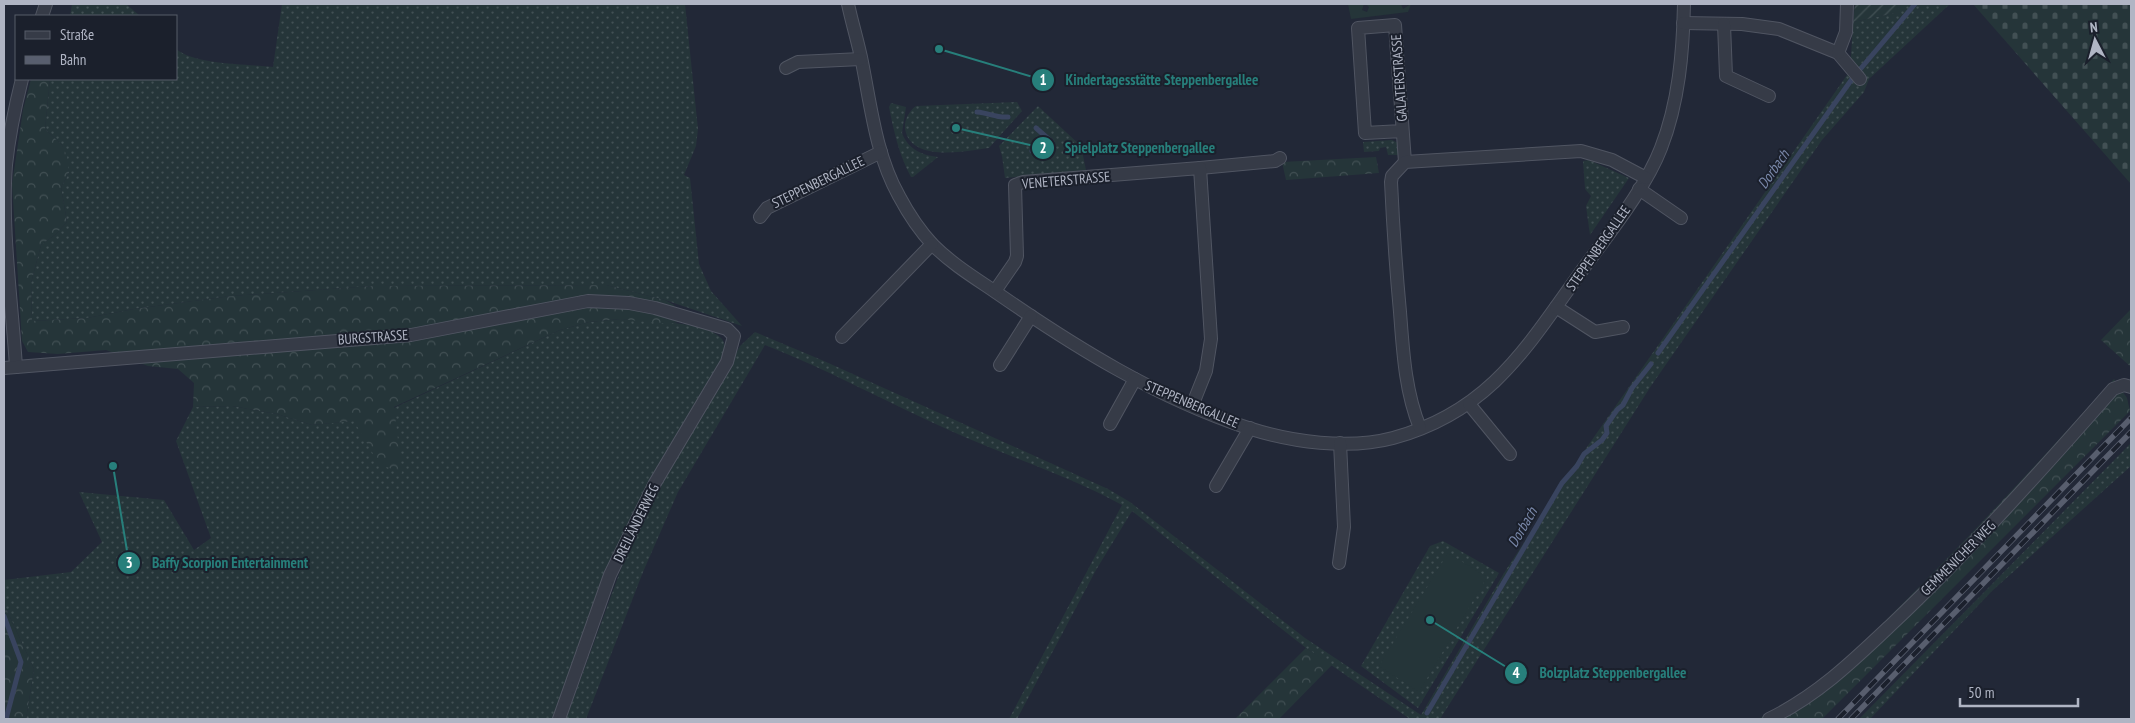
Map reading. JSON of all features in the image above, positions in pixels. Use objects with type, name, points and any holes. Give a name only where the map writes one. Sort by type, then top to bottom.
[{"type":"street","name":"STEPPENBERGALLEE","points":[[848,4],[881,152],[899,196],[932,244],[954,264],[1031,316],[1135,379],[1192,406],[1250,428],[1312,442],[1340,443],[1389,439],[1420,428],[1469,404],[1486,392],[1516,362],[1642,183],[1661,149],[1676,100],[1684,23],[1684,4]]},
{"type":"street","points":[[1838,53],[1846,32],[1847,4]]},
{"type":"street","points":[[1684,23],[1724,24],[1779,29],[1838,53],[1860,79]]},
{"type":"street","points":[[1724,24],[1726,76],[1769,96]]},
{"type":"street","name":"GALATERSTRASSE","points":[[1402,131],[1365,134],[1358,28],[1395,25],[1402,131],[1404,162]]},
{"type":"street","points":[[786,68],[798,62],[861,59]]},
{"type":"street","points":[[10,368],[6,167],[10,128],[22,80]]},
{"type":"street","points":[[1420,428],[1413,412],[1405,370],[1391,192],[1392,176],[1404,162],[1580,151],[1612,160],[1642,183],[1681,218]]},
{"type":"street","name":"STEPPENBERGALLEE","points":[[760,217],[766,208],[881,152]]},
{"type":"street","name":"VENETERSTRASSE","points":[[995,291],[1017,256],[1015,185],[1023,182],[1275,161],[1280,158]]},
{"type":"street","points":[[1192,406],[1206,371],[1211,339],[1200,168]]},
{"type":"street","points":[[842,337],[932,244]]},
{"type":"street","name":"BURGSTRASSE","points":[[10,368],[411,335],[588,301],[629,303],[655,308],[718,325],[734,336]]},
{"type":"street","points":[[1556,307],[1596,337],[1623,327]]},
{"type":"street","points":[[1000,365],[1031,316]]},
{"type":"street","name":"DREILÄNDERWEG","points":[[559,719],[610,575],[655,483],[727,362],[734,336]]},
{"type":"street","name":"STEPPENBERGALLEE","points":[[1110,424],[1135,379]]},
{"type":"street","name":"GEMMENICHER WEG","points":[[1769,719],[1815,692],[1845,667],[1908,609],[1987,529],[2113,389],[2124,385],[2131,387]]},
{"type":"street","points":[[1469,404],[1510,454]]},
{"type":"street","name":"STEPPENBERGALLEE","points":[[1216,486],[1250,428]]},
{"type":"street","points":[[1339,563],[1344,527],[1340,443]]},
{"type":"green space","points":[[72,4],[126,4],[139,15],[70,15]]},
{"type":"green space","points":[[282,4],[685,4],[698,129],[696,146],[684,175],[690,178],[699,264],[711,291],[742,326],[665,300],[606,285],[373,286],[231,296],[134,309],[87,318],[32,321],[31,283],[41,245],[56,234],[67,222],[61,187],[69,173],[62,145],[45,129],[50,80],[178,80],[178,50],[208,61],[273,67]]},
{"type":"green space","points":[[1348,4],[1364,4],[1362,10],[1367,12],[1369,7],[1366,4],[1401,4],[1403,9],[1411,4],[1408,12],[1351,19]]},
{"type":"green space","points":[[1855,4],[1902,4],[1895,13],[1853,22]]},
{"type":"green space","points":[[1902,4],[1950,4],[1869,79],[1864,92],[1822,140],[1651,386],[1440,719],[1410,719],[1306,648],[1132,511],[1096,570],[1017,719],[1009,719],[1122,505],[1081,484],[951,431],[812,365],[765,345],[678,492],[643,572],[586,719],[566,719],[621,569],[659,488],[740,346],[755,332],[824,361],[1108,489],[1130,502],[1305,638],[1421,715],[1504,573],[1573,467],[1847,75],[1851,56],[1853,22],[1894,13]]},
{"type":"green space","points":[[1973,4],[2131,4],[2131,184]]},
{"type":"green space","points":[[31,80],[50,80],[45,129],[62,145],[67,156],[69,173],[61,187],[67,222],[56,234],[41,245],[31,283],[32,321],[87,318],[134,309],[231,296],[373,286],[606,285],[665,300],[674,305],[678,322],[669,324],[620,319],[589,322],[560,330],[394,407],[402,473],[379,464],[354,421],[312,425],[277,414],[232,406],[193,407],[194,383],[178,369],[148,366],[106,350],[58,354],[28,352],[22,341],[12,184],[23,110]]},
{"type":"green space","points":[[1017,102],[1022,111],[989,148],[954,152],[928,151],[917,147],[909,140],[905,129],[905,122],[911,110],[916,106]]},
{"type":"green space","points":[[891,103],[906,107],[902,133],[908,143],[921,153],[938,157],[913,177],[911,177],[907,169],[897,143],[889,107]]},
{"type":"green space","points":[[1038,106],[1081,146],[1086,170],[1005,178],[999,146]]},
{"type":"green space","points":[[1392,140],[1398,143],[1399,155],[1388,155],[1386,147],[1380,148],[1379,151],[1364,152],[1363,142]]},
{"type":"green space","points":[[1376,157],[1379,173],[1286,180],[1282,162]]},
{"type":"green space","points":[[1589,160],[1629,178],[1590,235],[1586,206],[1591,196],[1585,189],[1583,161]]},
{"type":"green space","points":[[2131,309],[2131,367],[2101,340]]},
{"type":"green space","points":[[620,319],[673,323],[701,328],[712,332],[722,339],[725,346],[724,355],[651,482],[602,578],[552,719],[26,719],[34,669],[4,604],[4,580],[71,572],[102,542],[79,492],[164,500],[194,550],[211,538],[176,441],[193,407],[232,406],[277,414],[312,425],[370,419],[560,330],[589,322]]},
{"type":"green space","points":[[2114,379],[2127,398],[2130,411],[1822,719],[1757,719],[1797,698],[1833,671],[1850,655],[1981,523]]},
{"type":"green space","points":[[2131,443],[2131,466],[1992,591],[1870,719],[1859,719]]},
{"type":"green space","points":[[1443,541],[1499,573],[1418,708],[1361,666],[1430,546]]},
{"type":"green space","points":[[1448,553],[1487,577],[1419,692],[1379,666]]},
{"type":"green space","points":[[4,604],[34,669],[26,719],[4,719]]},
{"type":"green space","points":[[1306,648],[1332,665],[1279,719],[1235,719]]},
{"type":"waterway","name":"Dorbach","points":[[1658,353],[1852,79],[1915,4]]},
{"type":"waterway","points":[[977,112],[1008,117]]},
{"type":"waterway","points":[[1032,151],[1045,151],[1052,142],[1036,128]]},
{"type":"waterway","name":"Dorbach","points":[[1427,713],[1562,483],[1577,466],[1584,454],[1602,440],[1607,433],[1606,426],[1651,364]]},
{"type":"waterway","points":[[4,616],[21,662],[6,719]]},
{"type":"railway","points":[[1838,719],[2131,418]]},
{"type":"railway","points":[[1851,719],[2131,432]]},
{"type":"place","name":"Kindertagesstätte Steppenbergallee","points":[[939,49]]},
{"type":"place","name":"Spielplatz Steppenbergallee","points":[[956,128]]},
{"type":"place","name":"Baffy Scorpion Entertainment","points":[[113,466]]},
{"type":"place","name":"Bolzplatz Steppenbergallee","points":[[1430,620]]}]
